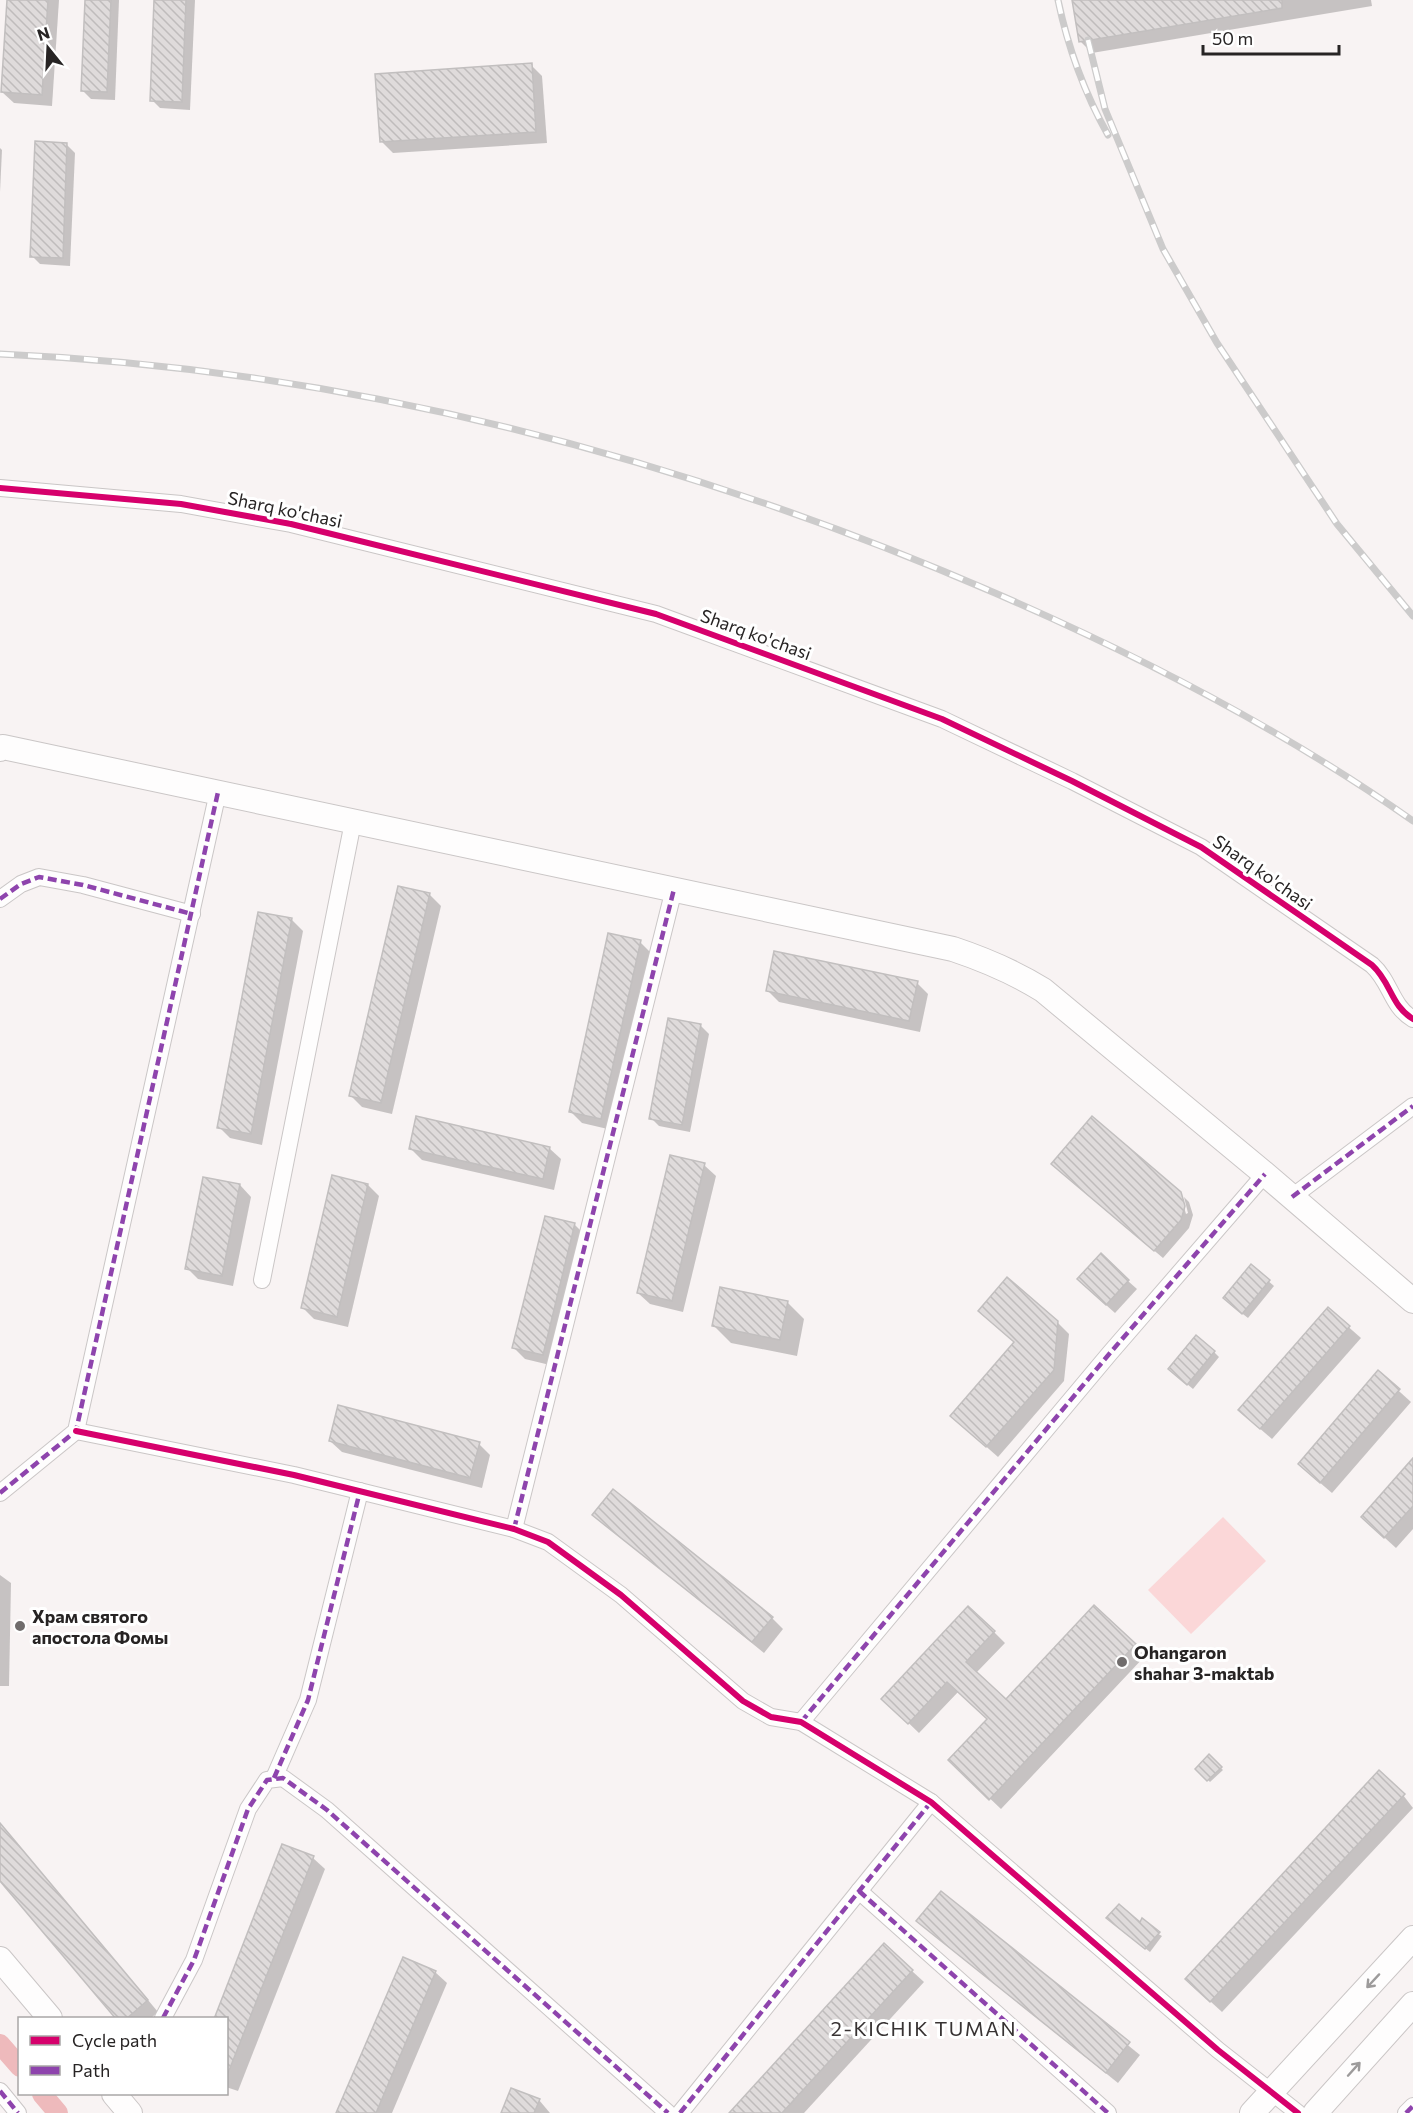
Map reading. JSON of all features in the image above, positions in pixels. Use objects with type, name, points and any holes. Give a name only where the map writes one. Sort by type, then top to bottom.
[{"type":"main road","points":[[0,749],[3,747],[218,792],[954,949],[1015,973],[1043,990],[1265,1174],[1413,1301]]},
{"type":"main road","points":[[1252,2113],[1413,1938]]},
{"type":"main road","points":[[0,1959],[48,2017]]},
{"type":"main road","points":[[1315,2113],[1413,2004]]},
{"type":"main road","points":[[115,2095],[130,2113]]},
{"type":"street","name":"Sharq ko'chasi","points":[[0,488],[181,504],[291,524],[656,614],[942,719],[1072,781],[1201,847],[1372,965],[1385,981],[1397,1007],[1413,1019]]},
{"type":"street","points":[[0,1493],[76,1431],[218,792]]},
{"type":"street","points":[[262,1280],[353,822]]},
{"type":"street","points":[[0,899],[21,884],[39,878],[83,885],[192,914]]},
{"type":"street","points":[[514,1529],[674,889]]},
{"type":"street","points":[[1292,1197],[1413,1106]]},
{"type":"street","points":[[801,1722],[1110,1353],[1265,1174]]},
{"type":"street","points":[[76,1431],[294,1475],[514,1529],[548,1542],[621,1595],[742,1701],[771,1717],[801,1722],[931,1802],[1270,2092],[1298,2113]]},
{"type":"street","points":[[164,2017],[194,1960],[248,1809],[259,1789],[274,1778],[308,1700],[360,1491]]},
{"type":"street","points":[[274,1778],[283,1778],[327,1810],[668,2113]]},
{"type":"street","points":[[680,2113],[931,1802]]},
{"type":"street","points":[[859,1892],[1108,2113]]},
{"type":"street","points":[[0,2091],[18,2113]]},
{"type":"street","points":[[1406,2113],[1413,2106]]},
{"type":"shaded area","points":[[1223,1517],[1266,1561],[1191,1634],[1148,1590]]},
{"type":"building","points":[[7,0],[48,0],[42,95],[1,92]]},
{"type":"building","points":[[85,0],[111,0],[107,92],[81,91]]},
{"type":"building","points":[[154,0],[186,0],[182,102],[150,101]]},
{"type":"building","points":[[1072,0],[1282,0],[1282,8],[1079,42]]},
{"type":"building","points":[[532,63],[536,132],[380,142],[375,74]]},
{"type":"building","points":[[35,141],[67,143],[63,258],[30,257]]},
{"type":"building","points":[[398,886],[430,893],[381,1103],[349,1096]]},
{"type":"building","points":[[258,912],[292,918],[251,1134],[217,1128]]},
{"type":"building","points":[[608,933],[641,940],[601,1119],[569,1112]]},
{"type":"building","points":[[774,951],[918,981],[909,1021],[766,991]]},
{"type":"building","points":[[668,1018],[701,1024],[682,1125],[649,1119]]},
{"type":"building","points":[[416,1116],[550,1147],[543,1179],[409,1149]]},
{"type":"building","points":[[1092,1116],[1181,1192],[1185,1206],[1181,1220],[1154,1251],[1051,1164]]},
{"type":"building","points":[[670,1155],[705,1163],[672,1301],[637,1293]]},
{"type":"building","points":[[332,1175],[368,1184],[337,1317],[301,1308]]},
{"type":"building","points":[[203,1177],[240,1184],[222,1276],[185,1269]]},
{"type":"building","points":[[545,1216],[575,1223],[543,1355],[512,1348]]},
{"type":"building","points":[[1101,1253],[1129,1280],[1106,1305],[1077,1279]]},
{"type":"building","points":[[1251,1264],[1270,1280],[1242,1314],[1223,1298]]},
{"type":"building","points":[[1007,1277],[1058,1321],[1054,1370],[986,1447],[950,1416],[1014,1342],[978,1311]]},
{"type":"building","points":[[720,1287],[788,1301],[780,1340],[712,1326]]},
{"type":"building","points":[[1328,1307],[1350,1326],[1260,1429],[1238,1410]]},
{"type":"building","points":[[1196,1335],[1215,1351],[1187,1385],[1168,1369]]},
{"type":"building","points":[[1378,1370],[1400,1389],[1320,1483],[1298,1464]]},
{"type":"building","points":[[338,1405],[480,1442],[470,1478],[329,1441]]},
{"type":"building","points":[[1413,1458],[1413,1506],[1384,1538],[1361,1517]]},
{"type":"building","points":[[613,1489],[773,1617],[752,1642],[592,1515]]},
{"type":"building","points":[[1094,1605],[1136,1644],[989,1800],[948,1760],[987,1719],[947,1682],[908,1724],[881,1699],[968,1606],[995,1631],[966,1662],[1006,1699]]},
{"type":"building","points":[[1209,1754],[1222,1767],[1207,1781],[1195,1769]]},
{"type":"building","points":[[1379,1770],[1405,1794],[1210,2002],[1185,1979]]},
{"type":"building","points":[[0,1823],[148,2000],[128,2017],[114,2017],[0,1881]]},
{"type":"building","points":[[282,1844],[314,1856],[228,2073],[228,2017],[215,2017]]},
{"type":"building","points":[[941,1891],[1130,2042],[1106,2073],[916,1921]]},
{"type":"building","points":[[1119,1904],[1140,1922],[1142,1918],[1160,1932],[1145,1949],[1106,1918]]},
{"type":"building","points":[[884,1943],[913,1970],[782,2113],[729,2113]]},
{"type":"building","points":[[403,1957],[436,1971],[376,2113],[336,2113]]},
{"type":"building","points":[[511,2088],[540,2099],[534,2113],[501,2113]]},
{"type":"waterway","points":[[0,2044],[18,2065]]},
{"type":"waterway","points":[[43,2095],[58,2113]]},
{"type":"railway","points":[[1058,0],[1078,69],[1091,103],[1108,135]]},
{"type":"railway","points":[[1088,40],[1105,109],[1163,249],[1217,343],[1337,524],[1413,616]]},
{"type":"railway","points":[[0,354],[129,363],[257,378],[383,400],[508,428],[632,461],[755,500],[876,544],[995,593],[1103,642],[1262,725],[1413,821]]},
{"type":"marked path","points":[[0,1493],[76,1431],[218,792]]},
{"type":"marked path","points":[[0,899],[21,884],[39,877],[83,885],[192,914]]},
{"type":"marked path","points":[[514,1529],[674,889]]},
{"type":"marked path","points":[[1292,1197],[1413,1106]]},
{"type":"marked path","points":[[801,1722],[1110,1353],[1265,1174]]},
{"type":"marked path","points":[[274,1778],[308,1700],[360,1491]]},
{"type":"marked path","points":[[164,2017],[194,1960],[248,1809],[267,1780],[283,1778],[327,1810],[668,2113]]},
{"type":"marked path","points":[[680,2113],[931,1802]]},
{"type":"marked path","points":[[859,1891],[1108,2113]]},
{"type":"marked path","points":[[0,2091],[18,2113]]},
{"type":"marked path","points":[[1406,2113],[1413,2106]]},
{"type":"cycle path","points":[[0,488],[181,504],[291,524],[656,614],[942,719],[1072,781],[1201,847],[1372,965],[1395,1001],[1413,1019]]},
{"type":"cycle path","points":[[76,1431],[294,1475],[514,1529],[548,1542],[621,1595],[743,1701],[771,1717],[801,1722],[931,1802],[1218,2050],[1298,2113]]},
{"type":"place","name":"Храм святого апостола Фомы","points":[[20,1626]]},
{"type":"place","name":"Ohangaron shahar 3-maktab","points":[[1122,1662]]},
{"type":"district","name":"2-KICHIK TUMAN","points":[[924,2028]]}]
